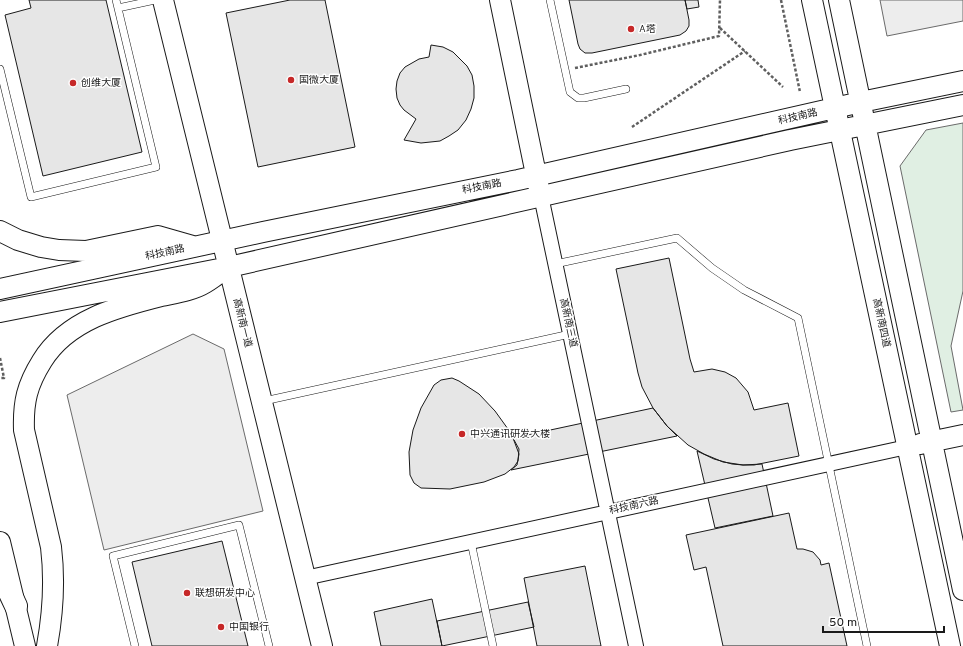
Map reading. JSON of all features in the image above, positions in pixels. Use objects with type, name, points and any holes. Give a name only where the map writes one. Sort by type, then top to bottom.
[{"type":"main road","name":"高新南一道","points":[[163,0],[322,646]]},
{"type":"main road","name":"高新南三道","points":[[500,0],[541,196]]},
{"type":"main road","name":"高新南四道","points":[[812,0],[950,646]]},
{"type":"main road","points":[[839,0],[963,590]]},
{"type":"main road","name":"科技南路","points":[[0,289],[222,240],[537,176],[861,102],[963,81]]},
{"type":"main road","name":"科技南路","points":[[0,312],[229,266],[790,140],[963,105]]},
{"type":"main road","points":[[0,231],[18,240],[41,247],[60,250],[86,251],[158,236],[195,246]]},
{"type":"main road","points":[[47,646],[52,612],[53,566],[51,547],[26,436],[23,410],[28,389],[35,371],[45,355],[73,328],[90,319],[129,304],[191,289],[204,284],[229,266]]},
{"type":"main road","name":"科技南六路","points":[[907,447],[963,435]]},
{"type":"main road","points":[[0,542],[25,646]]},
{"type":"main road","points":[[0,572],[16,606]]},
{"type":"street","name":"高新南三道","points":[[541,196],[636,646]]},
{"type":"street","name":"科技南六路","points":[[305,578],[907,447]]},
{"type":"lane","points":[[0,69],[31,197],[156,167],[116,0]]},
{"type":"lane","points":[[118,8],[155,0]]},
{"type":"lane","points":[[550,0],[570,92],[578,98],[626,89]]},
{"type":"lane","points":[[555,264],[676,238],[712,268],[744,290],[798,318],[866,646]]},
{"type":"lane","points":[[262,401],[570,334]]},
{"type":"lane","points":[[135,646],[113,556],[240,525],[269,646]]},
{"type":"lane","points":[[471,542],[494,646]]},
{"type":"path","points":[[564,70],[640,55],[719,36],[720,0]]},
{"type":"path","points":[[782,0],[800,92]]},
{"type":"path","points":[[719,27],[783,87]]},
{"type":"path","points":[[632,127],[745,51]]},
{"type":"path","points":[[0,358],[4,378],[0,378]]},
{"type":"green space","points":[[963,123],[963,291],[951,346],[963,410],[951,412],[900,166],[926,130]]},
{"type":"shaded area","points":[[880,0],[963,0],[963,21],[887,36]]},
{"type":"shaded area","points":[[193,334],[224,349],[263,511],[104,550],[67,395]]},
{"type":"building","name":"创维大厦","points":[[29,0],[106,0],[142,152],[43,176],[5,15],[31,8]]},
{"type":"building","name":"国微大厦","points":[[290,0],[325,0],[355,147],[258,167],[226,13]]},
{"type":"building","name":"A塔","points":[[569,0],[685,0],[689,26],[686,31],[680,35],[592,53],[585,53],[580,49],[578,44]]},
{"type":"building","points":[[685,0],[698,0],[699,7],[687,9]]},
{"type":"building","points":[[431,45],[443,47],[453,52],[467,66],[472,75],[474,86],[474,98],[471,109],[466,120],[458,130],[440,141],[421,143],[404,140],[416,119],[400,105],[397,98],[397,81],[400,73],[405,67],[419,59],[429,57]]},
{"type":"building","points":[[669,258],[694,372],[712,369],[725,372],[736,378],[748,392],[754,410],[788,403],[799,456],[754,465],[723,462],[688,445],[667,426],[653,408],[642,387],[638,373],[616,269]]},
{"type":"building","name":"中兴通讯研发大楼","points":[[452,378],[479,394],[495,411],[508,429],[519,449],[518,461],[514,467],[505,474],[484,482],[450,489],[421,488],[414,483],[410,475],[409,452],[413,430],[421,408],[434,385],[441,380]]},
{"type":"building","points":[[653,408],[677,436],[511,470],[517,465],[519,454],[513,438]]},
{"type":"building","points":[[697,451],[714,459],[732,464],[762,464],[773,516],[715,528]]},
{"type":"building","points":[[789,513],[797,549],[813,552],[820,560],[821,565],[829,563],[847,646],[723,646],[706,567],[694,570],[686,535]]},
{"type":"building","name":"联想研发中心","points":[[222,541],[248,646],[152,646],[132,562]]},
{"type":"building","points":[[585,566],[601,646],[537,646],[524,578]]},
{"type":"building","points":[[432,599],[442,646],[381,646],[374,612]]},
{"type":"building","points":[[528,602],[534,627],[442,646],[437,621]]},
{"type":"place","name":"A塔","points":[[631,29]]},
{"type":"place","name":"国微大厦","points":[[291,80]]},
{"type":"place","name":"创维大厦","points":[[73,83]]},
{"type":"place","name":"中兴通讯研发大楼","points":[[462,434]]},
{"type":"place","name":"联想研发中心","points":[[187,593]]},
{"type":"place","name":"中国银行","points":[[221,627]]}]
